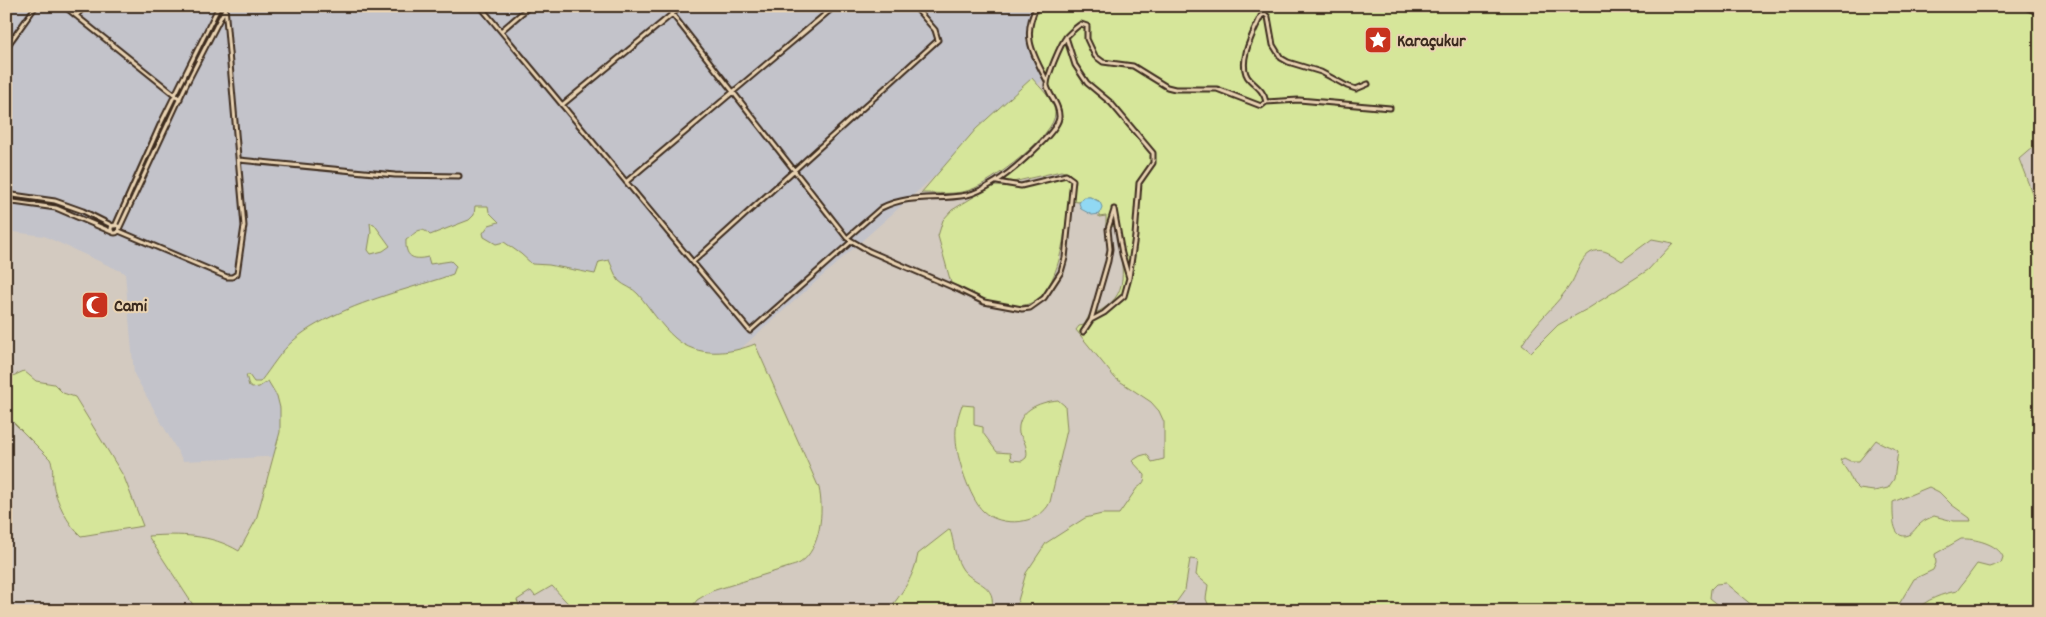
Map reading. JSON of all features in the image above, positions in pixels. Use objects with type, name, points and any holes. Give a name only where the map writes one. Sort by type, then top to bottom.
[{"type":"street","points":[[6,48],[36,6]]},
{"type":"street","points":[[64,6],[180,99]]},
{"type":"street","points":[[76,16],[85,6]]},
{"type":"street","points":[[112,232],[175,95],[219,6]]},
{"type":"street","points":[[480,6],[750,331],[852,241]]},
{"type":"street","points":[[501,31],[530,6]]},
{"type":"street","points":[[666,6],[847,238],[869,251],[984,302],[1022,309],[1030,308],[1044,298],[1061,272],[1065,258],[1073,180],[1066,175],[1021,186],[996,182]]},
{"type":"street","points":[[562,104],[682,6]]},
{"type":"street","points":[[626,182],[836,6]]},
{"type":"street","points":[[692,262],[938,40],[935,30],[914,6]]},
{"type":"street","points":[[847,238],[881,208],[887,205],[914,198],[969,194],[996,182],[1012,170],[1044,140],[1057,124],[1058,111],[1047,82],[1030,48],[1028,32],[1032,15],[1037,6]]},
{"type":"street","points":[[2023,6],[2040,14]]},
{"type":"street","points":[[6,201],[56,208],[116,233],[226,7]]},
{"type":"street","points":[[6,194],[56,201],[227,277],[234,277],[238,267],[244,226],[226,7]]},
{"type":"street","points":[[1266,102],[1263,91],[1248,78],[1244,69],[1249,41],[1261,16],[1264,14],[1268,16],[1273,45],[1281,58],[1320,72],[1356,89],[1368,84]]},
{"type":"street","points":[[1047,82],[1066,37],[1084,23],[1087,26],[1087,39],[1095,56],[1103,62],[1132,66],[1167,87],[1175,89],[1217,90],[1259,106],[1266,102],[1299,100],[1390,108]]},
{"type":"street","points":[[1066,37],[1074,65],[1087,83],[1111,103],[1153,153],[1152,163],[1139,183],[1136,236],[1124,296],[1104,314],[1091,320]]},
{"type":"street","points":[[239,160],[395,176],[458,176]]},
{"type":"street","points":[[1083,332],[1091,320],[1108,261],[1110,249],[1108,229],[1114,209],[1122,254],[1129,278]]},
{"type":"shaded area","points":[[6,6],[1126,6],[639,439],[183,461],[134,374],[125,273],[44,236],[6,231]]},
{"type":"green space","points":[[1038,6],[2040,6],[2040,141],[2019,159],[2032,193],[2040,232],[2040,611],[1917,611],[1929,600],[1957,591],[1977,564],[1989,567],[2001,563],[2003,557],[1991,545],[1979,541],[1961,539],[1935,554],[1936,563],[1933,570],[1914,579],[1895,611],[1759,611],[1725,583],[1716,584],[1711,589],[1710,598],[1726,611],[1211,611],[1206,599],[1208,585],[1196,575],[1198,560],[1190,559],[1185,590],[1170,611],[1015,611],[1026,573],[1046,543],[1085,518],[1102,514],[1119,514],[1144,480],[1145,475],[1132,461],[1147,454],[1152,462],[1164,459],[1164,422],[1159,411],[1151,402],[1115,378],[1076,330],[1079,326],[1084,325],[1090,314],[1107,306],[1120,289],[1122,269],[1115,226],[1106,227],[1106,216],[1099,217],[1099,201],[1090,197],[1082,198],[1079,202],[1071,201],[1074,179],[1069,173],[1061,171],[1013,182],[1005,180],[1052,135],[1061,120],[1061,109],[1042,71],[1033,47],[1033,21]],"holes":[[[1652,239],[1673,243],[1648,270],[1589,308],[1558,325],[1531,352],[1522,345],[1533,328],[1572,282],[1587,255],[1599,250],[1611,254],[1622,261]],[[1876,440],[1898,451],[1894,479],[1888,488],[1874,491],[1859,489],[1853,483],[1840,460],[1844,458],[1850,461],[1859,461]],[[1929,487],[1939,492],[1952,505],[1970,518],[1971,521],[1953,521],[1934,516],[1925,520],[1909,535],[1903,536],[1899,534],[1894,524],[1893,502]]]},
{"type":"green space","points":[[1032,78],[1049,98],[1055,113],[1045,133],[1034,145],[1021,157],[980,186],[964,192],[921,193],[976,129]]},
{"type":"green space","points":[[1064,176],[1070,181],[1061,252],[1048,287],[1037,299],[1024,305],[1005,305],[976,295],[951,283],[938,236],[943,220],[952,210],[992,186],[1016,187]]},
{"type":"green space","points":[[475,206],[488,206],[489,212],[499,222],[489,225],[483,233],[484,237],[496,244],[504,242],[532,264],[549,265],[595,274],[599,262],[609,260],[619,281],[636,292],[675,338],[693,349],[725,352],[755,344],[819,488],[821,518],[817,539],[807,557],[796,565],[712,591],[697,600],[689,611],[575,611],[552,586],[535,596],[531,591],[517,600],[521,611],[197,611],[148,536],[195,536],[217,541],[239,551],[256,520],[280,432],[280,408],[277,396],[268,381],[259,387],[252,388],[249,386],[246,375],[249,375],[254,382],[260,382],[294,340],[332,316],[378,298],[453,274],[456,266],[451,261],[430,264],[428,257],[414,258],[411,256],[407,250],[406,240],[420,230],[430,235],[469,220],[474,215]]},
{"type":"green space","points":[[370,223],[374,224],[390,246],[383,251],[371,254],[368,250],[371,232]]},
{"type":"green space","points":[[24,371],[36,381],[54,384],[63,393],[75,397],[124,477],[143,526],[81,536],[71,525],[56,496],[50,459],[6,415],[6,379]]},
{"type":"green space","points":[[1058,400],[1065,406],[1067,430],[1050,502],[1045,510],[1038,516],[1019,522],[1000,520],[983,511],[973,497],[958,456],[956,430],[962,405],[974,406],[974,425],[983,427],[983,433],[997,452],[1010,453],[1011,460],[1022,461],[1026,458],[1027,452],[1019,434],[1021,419],[1030,409],[1043,403]]},
{"type":"green space","points":[[950,529],[955,553],[961,567],[965,573],[988,589],[991,594],[991,611],[888,611],[903,591],[918,554]]},
{"type":"water","points":[[1083,197],[1090,197],[1100,202],[1102,207],[1100,214],[1092,215],[1081,209],[1079,203]]},
{"type":"place","name":"Karaçukur","points":[[1378,40]]},
{"type":"place","name":"Cami","points":[[95,305]]}]
